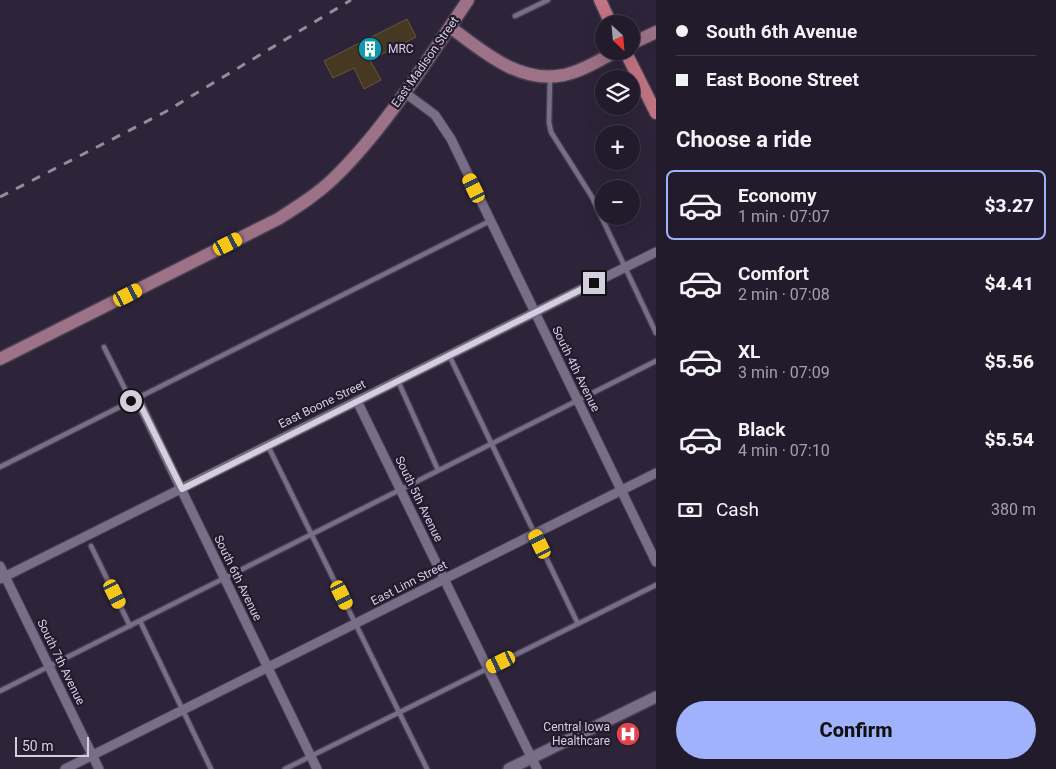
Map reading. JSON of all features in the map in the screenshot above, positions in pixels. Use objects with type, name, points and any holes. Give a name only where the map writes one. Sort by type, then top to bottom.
[{"type":"main road","name":"East Madison Street","points":[[0,359],[278,219],[306,201],[332,179],[381,124],[468,0]]},
{"type":"main road","points":[[600,0],[608,15]]},
{"type":"main road","points":[[450,27],[514,70],[531,76],[550,77],[575,71],[599,60]]},
{"type":"main road","points":[[640,40],[656,32]]},
{"type":"main road","points":[[630,60],[656,112]]},
{"type":"street","name":"South 4th Avenue","points":[[404,92],[435,115],[451,138],[656,562]]},
{"type":"street","name":"East Boone Street","points":[[3,578],[656,252]]},
{"type":"street","name":"South 6th Avenue","points":[[134,400],[182,489],[317,769]]},
{"type":"street","name":"South 5th Avenue","points":[[357,401],[537,769]]},
{"type":"street","name":"East Linn Street","points":[[65,769],[656,473]]},
{"type":"street","name":"South 7th Avenue","points":[[0,566],[3,578],[50,667],[100,769]]},
{"type":"street","points":[[509,769],[656,697]]},
{"type":"lane","points":[[515,16],[548,0]]},
{"type":"lane","points":[[550,77],[548,122],[551,132],[592,197],[656,333]]},
{"type":"lane","points":[[0,467],[490,221]]},
{"type":"lane","points":[[104,347],[134,400]]},
{"type":"lane","points":[[449,356],[578,624]]},
{"type":"lane","points":[[0,691],[656,361]]},
{"type":"lane","points":[[398,381],[438,470]]},
{"type":"lane","points":[[268,446],[428,769]]},
{"type":"lane","points":[[91,546],[130,626]]},
{"type":"lane","points":[[285,769],[656,585]]},
{"type":"lane","points":[[140,621],[211,769]]},
{"type":"building","name":"MRC","points":[[407,19],[416,37],[370,60],[381,80],[364,89],[354,68],[333,78],[324,61]]},
{"type":"railway","points":[[0,197],[165,112],[351,0]]},
{"type":"place","name":"MRC","points":[[370,49]]},
{"type":"place","name":"Central Iowa Healthcare","points":[[628,734]]},
{"type":"route","points":[[131,401],[137,398],[182,489],[594,283]]}]
